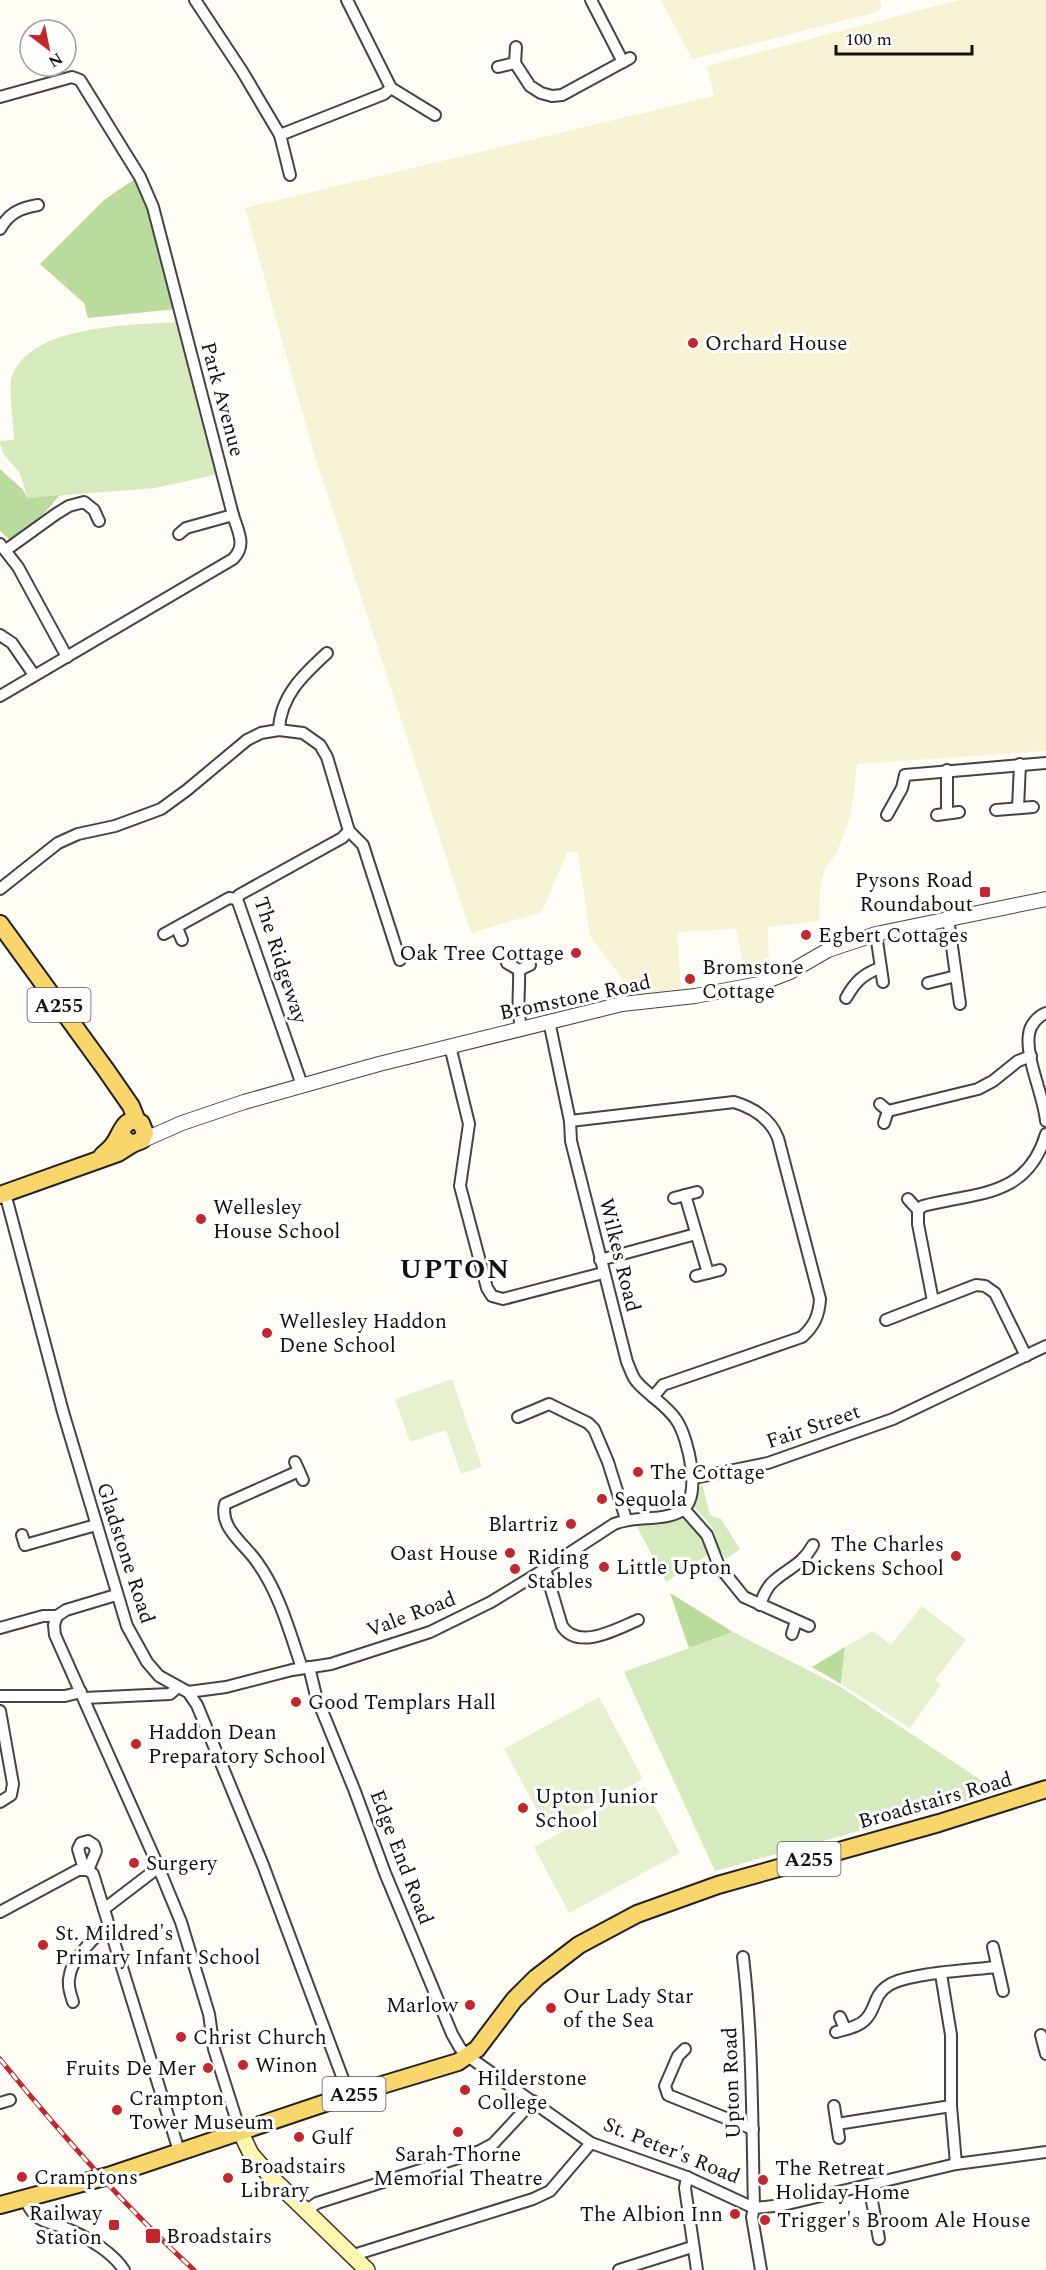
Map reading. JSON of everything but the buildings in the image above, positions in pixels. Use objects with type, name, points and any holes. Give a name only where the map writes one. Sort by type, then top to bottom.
[{"type":"main road","name":"A255","points":[[0,924],[130,1106],[133,1131]]},
{"type":"main road","points":[[3,1194],[118,1153],[133,1131]]},
{"type":"main road","name":"Broadstairs Road","points":[[469,2057],[514,2000],[536,1978],[579,1945],[637,1914],[718,1885],[939,1823],[1046,1789]]},
{"type":"main road","name":"A255","points":[[0,2205],[27,2205],[179,2151],[469,2057]]},
{"type":"main road","points":[[240,2131],[246,2147],[257,2162],[367,2270]]},
{"type":"street","points":[[195,0],[242,71],[280,135],[290,175]]},
{"type":"street","points":[[347,0],[391,88],[435,114]]},
{"type":"street","points":[[516,47],[515,63],[530,86],[540,93],[552,96],[562,96],[627,60],[591,0]]},
{"type":"street","points":[[498,67],[515,63]]},
{"type":"street","name":"Park Avenue","points":[[0,97],[72,77],[80,80],[140,177],[153,207],[242,543],[240,553],[233,560],[0,696]]},
{"type":"street","points":[[280,135],[384,94],[391,88]]},
{"type":"street","points":[[0,229],[7,217],[22,208],[38,205]]},
{"type":"street","points":[[67,657],[24,577],[3,547],[69,506],[84,502],[98,507],[99,521]]},
{"type":"street","points":[[183,528],[233,515]]},
{"type":"street","points":[[0,635],[12,643],[34,675]]},
{"type":"street","points":[[279,730],[285,704],[294,686],[327,653]]},
{"type":"street","points":[[0,889],[58,843],[78,834],[145,817],[161,809],[246,740],[261,733],[279,730],[303,733],[320,746],[327,757],[349,831],[363,845],[394,954]]},
{"type":"street","points":[[887,815],[902,788],[905,775],[1046,763]]},
{"type":"street","points":[[1018,808],[1020,764]]},
{"type":"street","points":[[947,770],[942,814],[959,812]]},
{"type":"street","points":[[996,810],[1033,807]]},
{"type":"street","name":"The Ridgeway","points":[[302,1085],[237,899],[239,895],[342,838],[349,831]]},
{"type":"street","points":[[164,934],[229,898],[237,899]]},
{"type":"street","name":"Bromstone Road","points":[[133,1131],[182,1123],[302,1085],[521,1027],[622,1004],[695,996],[759,984],[790,972],[828,950],[876,934],[1046,898]]},
{"type":"street","points":[[948,918],[960,1004]]},
{"type":"street","points":[[177,928],[182,940]]},
{"type":"street","points":[[876,934],[882,982]]},
{"type":"street","points":[[507,963],[524,968],[517,1009],[521,1027]]},
{"type":"street","points":[[846,998],[858,979],[880,968]]},
{"type":"street","points":[[928,983],[956,976]]},
{"type":"street","points":[[1046,1013],[1034,1022],[1029,1033],[1031,1056],[1046,1121]]},
{"type":"street","name":"Wilkes Road","points":[[549,1021],[570,1122],[571,1141],[627,1362],[635,1381],[677,1421],[694,1479]]},
{"type":"street","points":[[450,1046],[469,1124],[460,1186],[487,1288],[492,1296],[503,1299],[603,1273]]},
{"type":"street","points":[[884,1123],[884,1108],[978,1089],[993,1081],[1018,1061],[1031,1056]]},
{"type":"street","points":[[570,1122],[734,1102],[750,1107],[764,1117],[775,1129],[778,1138],[820,1299],[819,1313],[811,1329],[802,1337],[663,1385],[653,1397]]},
{"type":"street","points":[[918,1210],[923,1206],[989,1192],[1014,1182],[1029,1168],[1042,1149],[1046,1134]]},
{"type":"street","points":[[674,1198],[697,1192]]},
{"type":"street","name":"Gladstone Road","points":[[3,1194],[116,1595],[131,1635],[147,1662],[159,1676],[183,1690],[197,1705],[263,1865],[349,2095]]},
{"type":"street","points":[[685,1195],[708,1273]]},
{"type":"street","points":[[908,1199],[918,1210],[918,1224],[933,1301]]},
{"type":"street","points":[[600,1260],[696,1234]]},
{"type":"street","points":[[696,1276],[720,1270]]},
{"type":"street","points":[[885,1319],[976,1285],[985,1286],[995,1293],[1026,1356]]},
{"type":"street","name":"Fair Street","points":[[694,1479],[768,1463],[893,1419],[1046,1346]]},
{"type":"street","points":[[518,1417],[549,1399],[588,1423],[594,1429],[626,1519],[671,1515],[684,1509],[690,1500],[694,1479]]},
{"type":"street","name":"Edge End Road","points":[[299,1471],[225,1504],[223,1514],[226,1523],[257,1562],[289,1628],[452,2034],[460,2049],[469,2057]]},
{"type":"street","points":[[684,1509],[707,1535],[719,1566],[744,1597],[809,1626]]},
{"type":"street","name":"Vale Road","points":[[0,1696],[170,1694],[183,1690],[226,1687],[331,1664],[430,1632],[491,1602],[614,1524],[626,1519]]},
{"type":"street","points":[[22,1535],[25,1545],[96,1525]]},
{"type":"street","points":[[760,1605],[773,1581],[798,1565],[808,1556],[813,1545]]},
{"type":"street","points":[[546,1569],[562,1626],[567,1633],[580,1638],[593,1637],[633,1625]]},
{"type":"street","points":[[0,1628],[44,1616],[57,1616],[116,1595]]},
{"type":"street","points":[[57,1616],[54,1625],[55,1635],[159,1867],[181,1922],[206,2004],[214,2049],[240,2131]]},
{"type":"street","points":[[792,1634],[796,1621]]},
{"type":"street","points":[[0,1711],[13,1788],[9,1797],[0,1802]]},
{"type":"street","points":[[104,1910],[159,1867]]},
{"type":"street","points":[[0,1912],[73,1873],[86,1870],[93,1874],[179,2151]]},
{"type":"street","points":[[73,2002],[69,1988],[70,1973],[74,1964],[100,1932],[109,1927]]},
{"type":"street","points":[[993,1947],[1003,1991]]},
{"type":"street","name":"Upton Road","points":[[743,1957],[747,1984],[753,2129],[754,2208],[752,2217],[760,2270]]},
{"type":"street","points":[[840,2017],[841,2031],[861,2024],[868,2018],[878,1994],[890,1984],[901,1980],[996,1967]]},
{"type":"street","points":[[941,1974],[951,2043],[951,2106],[956,2164]]},
{"type":"street","points":[[1041,2035],[1046,2054]]},
{"type":"street","points":[[685,2049],[678,2056],[665,2086],[668,2095],[753,2129]]},
{"type":"street","name":"St. Peter's Road","points":[[469,2057],[591,2143],[687,2177],[754,2208],[783,2205],[956,2164],[1046,2152]]},
{"type":"street","points":[[305,2211],[317,2203],[480,2151],[493,2144],[533,2101]]},
{"type":"street","points":[[834,2106],[839,2138]]},
{"type":"street","points":[[837,2124],[951,2106]]},
{"type":"street","points":[[354,2257],[360,2253],[550,2192],[591,2143]]},
{"type":"street","points":[[687,2177],[684,2188],[697,2270]]},
{"type":"street","points":[[869,2185],[871,2228],[879,2240]]},
{"type":"street","points":[[27,2205],[42,2222],[70,2229],[88,2239],[114,2258],[124,2270]]},
{"type":"street","points":[[619,2270],[693,2247]]},
{"type":"shaded area","points":[[661,0],[880,0],[882,8],[873,13],[692,59]]},
{"type":"shaded area","points":[[959,0],[1046,0],[1046,751],[857,764],[851,815],[837,852],[824,871],[820,887],[819,921],[768,927],[769,970],[746,975],[736,929],[677,932],[681,988],[635,996],[590,936],[578,852],[567,852],[542,912],[471,933],[312,447],[245,208],[714,96],[707,66]]},
{"type":"green space","points":[[135,179],[148,209],[176,309],[88,318],[84,303],[40,264],[104,200]]},
{"type":"green space","points":[[179,322],[219,474],[155,488],[28,498],[20,474],[5,455],[0,441],[14,440],[11,381],[23,359],[40,346],[86,331],[136,324]]},
{"type":"green space","points":[[0,469],[22,489],[28,498],[60,495],[39,519],[11,541],[0,531]]},
{"type":"green space","points":[[452,1379],[482,1467],[461,1474],[446,1430],[410,1442],[395,1399]]},
{"type":"green space","points":[[702,1483],[710,1515],[721,1519],[740,1549],[726,1559],[718,1546],[713,1530],[695,1506]]},
{"type":"green space","points":[[678,1518],[694,1527],[707,1555],[666,1582],[636,1525],[659,1525]]},
{"type":"green space","points":[[670,1593],[733,1632],[689,1648]]},
{"type":"green space","points":[[922,1606],[966,1640],[935,1680],[941,1685],[910,1728],[841,1684],[845,1647],[873,1631],[891,1645]]},
{"type":"green space","points":[[733,1632],[839,1686],[999,1792],[715,1871],[624,1672]]},
{"type":"green space","points":[[845,1647],[841,1684],[812,1667]]},
{"type":"green space","points":[[599,1697],[643,1779],[548,1830],[504,1749]]},
{"type":"green space","points":[[645,1787],[680,1853],[569,1913],[534,1847]]},
{"type":"railway","points":[[0,2059],[93,2168],[194,2270]]},
{"type":"place","name":"Orchard House","points":[[693,343]]},
{"type":"place","name":"Pysons Road Roundabout","points":[[985,892]]},
{"type":"place","name":"Egbert Cottages","points":[[806,935]]},
{"type":"place","name":"Oak Tree Cottage","points":[[576,953]]},
{"type":"place","name":"Bromstone Cottage","points":[[690,979]]},
{"type":"place","name":"Wellesley House School","points":[[201,1219]]},
{"type":"place","name":"Wellesley Haddon Dene School","points":[[267,1333]]},
{"type":"place","name":"The Cottage","points":[[638,1472]]},
{"type":"place","name":"Sequola","points":[[602,1499]]},
{"type":"place","name":"Blartriz","points":[[571,1524]]},
{"type":"place","name":"Oast House","points":[[510,1553]]},
{"type":"place","name":"The Charles Dickens School","points":[[956,1556]]},
{"type":"place","name":"Little Upton","points":[[604,1567]]},
{"type":"place","name":"Riding Stables","points":[[515,1569]]},
{"type":"place","name":"Good Templars Hall","points":[[296,1702]]},
{"type":"place","name":"Haddon Dean Preparatory School","points":[[136,1744]]},
{"type":"place","name":"Upton Junior School","points":[[523,1808]]},
{"type":"place","name":"Surgery","points":[[134,1863]]},
{"type":"place","name":"St. Mildred's Primary Infant School","points":[[43,1945]]},
{"type":"place","name":"Marlow","points":[[470,2005]]},
{"type":"place","name":"Our Lady Star of the Sea","points":[[551,2008]]},
{"type":"place","name":"Christ Church","points":[[181,2037]]},
{"type":"place","name":"Winon","points":[[243,2065]]},
{"type":"place","name":"Fruits De Mer","points":[[208,2068]]},
{"type":"place","name":"Hilderstone College","points":[[465,2090]]},
{"type":"place","name":"Crampton Tower Museum","points":[[117,2110]]},
{"type":"place","name":"Sarah Thorne Memorial Theatre","points":[[458,2132]]},
{"type":"place","name":"Gulf","points":[[299,2137]]},
{"type":"place","name":"Cramptons","points":[[22,2177]]},
{"type":"place","name":"Broadstairs Library","points":[[228,2178]]},
{"type":"place","name":"The Retreat Holiday Home","points":[[763,2180]]},
{"type":"place","name":"The Albion Inn","points":[[735,2214]]},
{"type":"place","name":"Trigger's Broom Ale House","points":[[765,2220]]},
{"type":"place","name":"Railway Station","points":[[114,2225]]},
{"type":"place","name":"Broadstairs","points":[[153,2236]]},
{"type":"district","name":"UPTON","points":[[455,1269]]}]
